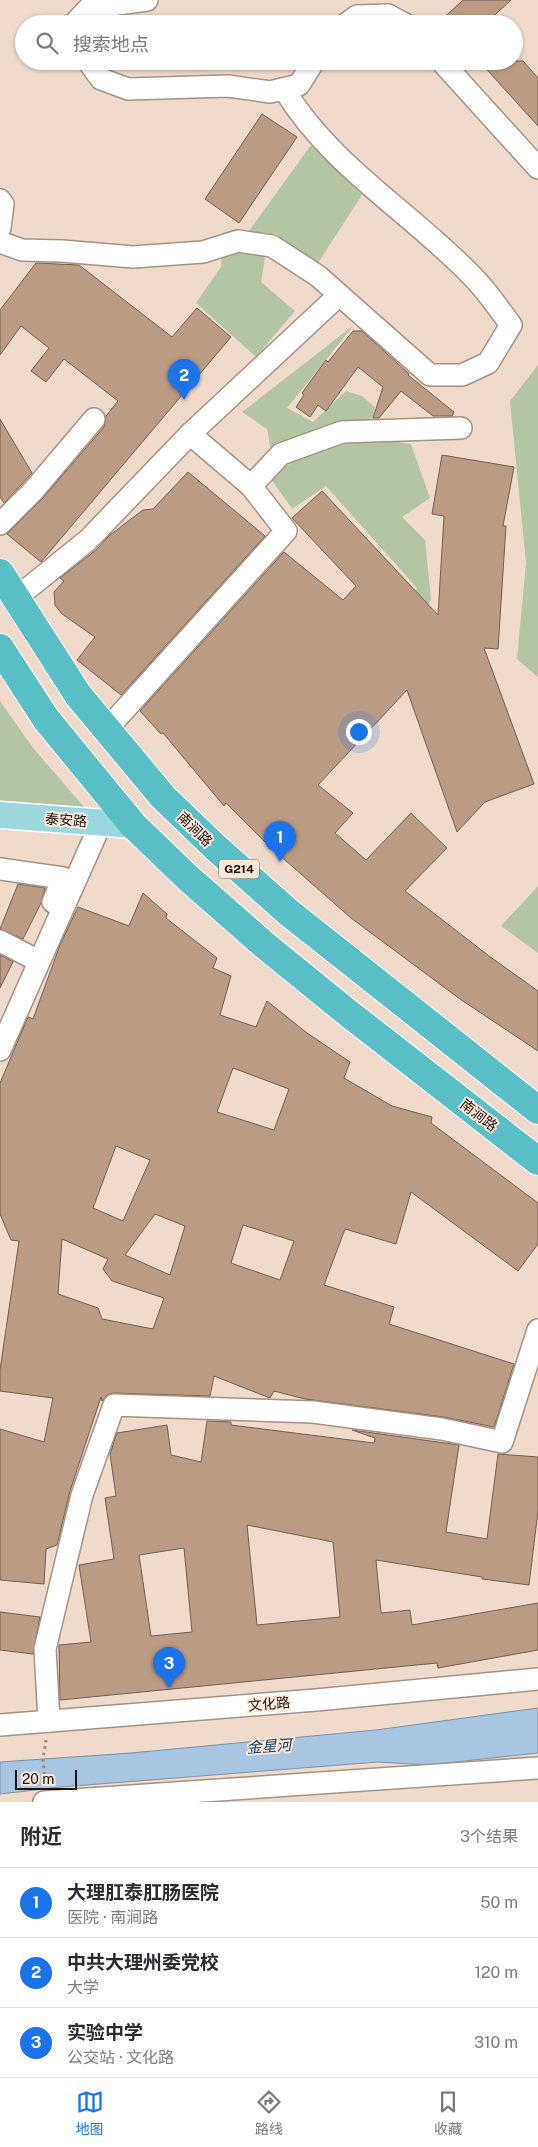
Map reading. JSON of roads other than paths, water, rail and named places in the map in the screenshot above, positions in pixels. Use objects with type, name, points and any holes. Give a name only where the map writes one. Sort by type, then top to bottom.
[{"type":"highway","name":"南涧路","points":[[0,573],[78,695],[163,797],[215,848],[288,912],[538,1110]]},
{"type":"highway","name":"南涧路","points":[[0,648],[46,720],[133,824],[187,877],[262,943],[538,1161]]},
{"type":"main road","name":"泰安路","points":[[0,815],[133,824]]},
{"type":"street","points":[[82,15],[89,8],[147,0]]},
{"type":"street","points":[[94,70],[101,79],[128,89],[228,86],[270,92],[300,85],[309,70]]},
{"type":"street","points":[[450,70],[538,168]]},
{"type":"street","points":[[0,242],[22,250],[62,251],[133,257],[202,252],[238,241],[272,246],[318,276],[430,376],[462,375],[488,363],[511,325],[474,277],[330,148],[295,107],[284,88]]},
{"type":"street","points":[[0,200],[3,204],[0,228]]},
{"type":"street","points":[[16,598],[88,540],[190,434],[339,295]]},
{"type":"street","points":[[0,524],[33,491],[94,419]]},
{"type":"street","points":[[251,486],[281,454],[342,432],[460,428]]},
{"type":"street","points":[[107,729],[286,531],[251,486],[190,434]]},
{"type":"street","points":[[0,1050],[101,823]]},
{"type":"street","points":[[0,869],[63,878],[0,1017]]},
{"type":"street","points":[[0,941],[29,956]]},
{"type":"street","points":[[49,1721],[45,1649],[82,1495],[114,1405],[313,1412],[442,1429],[504,1446],[538,1330]]},
{"type":"street","name":"文化路","points":[[0,1725],[316,1700],[538,1679]]},
{"type":"street","points":[[45,1796],[538,1768]]},
{"type":"water","name":"金星河","points":[[538,1708],[538,1753],[428,1765],[378,1762],[61,1787],[0,1794],[0,1762],[131,1753],[376,1730]]},
{"type":"place","name":"中共大理州委党校","points":[[184,400]]},
{"type":"place","name":"大理肛泰肛肠医院","points":[[280,862]]},
{"type":"place","name":"实验中学","points":[[169,1688]]}]
